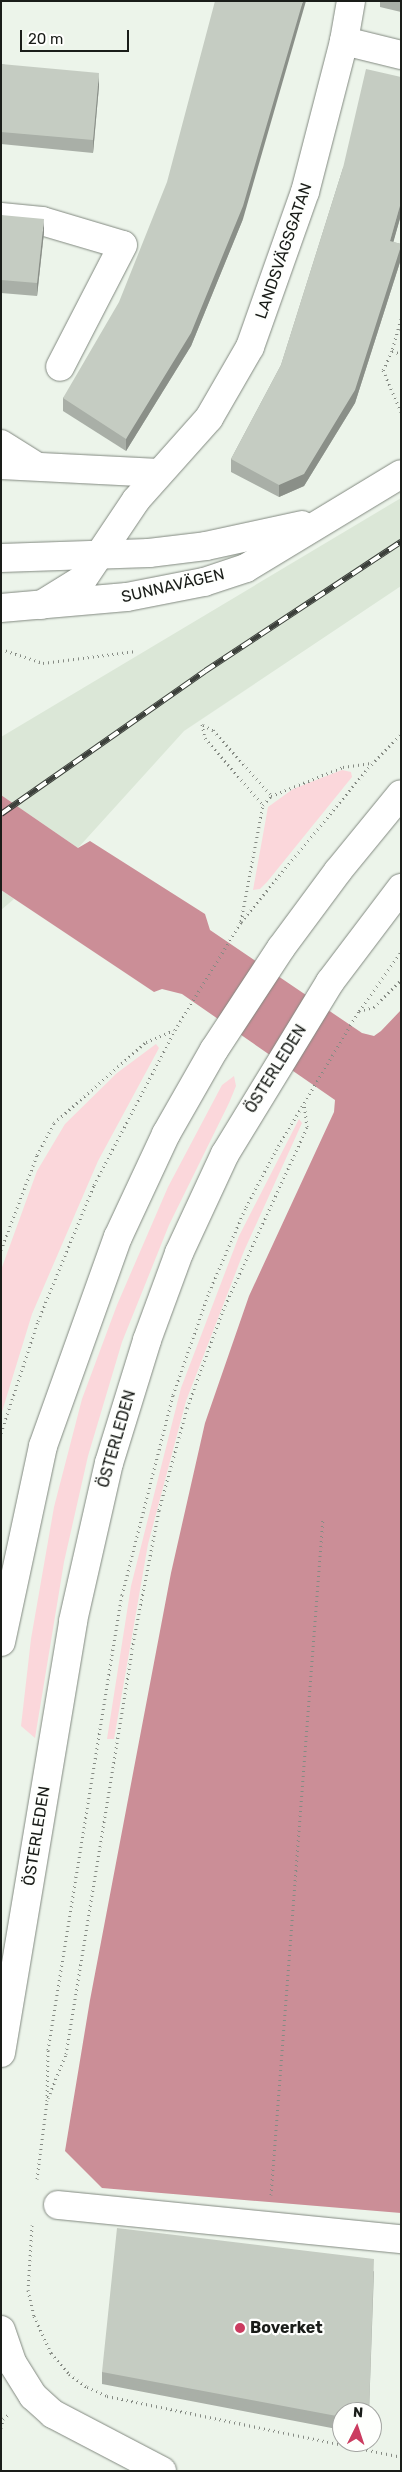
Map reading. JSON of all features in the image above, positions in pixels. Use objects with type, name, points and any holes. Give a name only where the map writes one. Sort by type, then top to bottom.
[{"type":"main road","name":"LANDSVÄGSGATAN","points":[[41,606],[82,579],[102,555],[136,500],[209,418],[250,347],[305,192],[344,41],[351,1]]},
{"type":"main road","points":[[344,41],[401,55]]},
{"type":"main road","points":[[1,216],[42,221],[124,245],[60,367]]},
{"type":"main road","points":[[1,444],[36,466]]},
{"type":"main road","points":[[1,465],[159,473]]},
{"type":"main road","name":"SUNNAVÄGEN","points":[[1,608],[127,598],[204,582],[246,568],[401,474]]},
{"type":"main road","name":"SUNNAVÄGEN","points":[[1,558],[102,555],[206,546],[280,532],[330,517]]},
{"type":"main road","points":[[1,1642],[43,1446],[84,1326],[118,1238],[166,1134],[214,1050],[281,948],[338,871],[401,794]]},
{"type":"main road","name":"ÖSTERLEDEN","points":[[1,2053],[73,1621],[109,1462],[147,1340],[179,1253],[225,1154],[265,1085],[330,982],[401,888]]},
{"type":"main road","points":[[58,2205],[401,2239]]},
{"type":"main road","points":[[1,2330],[13,2364],[34,2396],[53,2414],[162,2471]]},
{"type":"path","points":[[401,319],[392,351],[383,370],[401,412]]},
{"type":"path","points":[[392,351],[401,354]]},
{"type":"path","points":[[1,649],[43,663],[136,651]]},
{"type":"path","points":[[263,805],[205,738],[202,724],[213,730],[271,796]]},
{"type":"path","points":[[1,1433],[38,1321],[94,1185],[174,1030],[241,922],[373,762],[401,734]]},
{"type":"path","points":[[241,922],[263,805],[271,796],[343,766],[373,762]]},
{"type":"path","points":[[37,2180],[47,2101],[48,2050],[122,1595],[143,1502],[173,1395],[209,1292],[246,1207],[303,1104],[359,1011],[401,952]]},
{"type":"path","points":[[359,1011],[374,1006],[401,980]]},
{"type":"path","points":[[1,1250],[37,1155],[54,1123],[146,1042],[174,1030]]},
{"type":"path","points":[[47,2101],[66,2054],[132,1649],[159,1510],[188,1408],[223,1310],[307,1127],[303,1104]]},
{"type":"path","points":[[270,2203],[323,1518]]},
{"type":"path","points":[[32,2220],[28,2290],[34,2316],[51,2353],[69,2374],[87,2387],[107,2396],[401,2457]]},
{"type":"shaded area","points":[[401,498],[401,586],[184,731],[78,848],[1,795],[1,737]]},
{"type":"shaded area","points":[[342,770],[351,772],[352,777],[267,882],[260,889],[253,890],[268,807],[293,789]]},
{"type":"shaded area","points":[[1,795],[78,848],[90,841],[205,914],[210,930],[362,1033],[374,1036],[401,1010],[401,2213],[102,2188],[65,2151],[90,2000],[171,1573],[205,1423],[249,1296],[334,1112],[335,1100],[182,994],[162,989],[154,992],[1,890]]},
{"type":"shaded area","points":[[1,890],[14,899],[1,910]]},
{"type":"shaded area","points":[[156,1044],[159,1048],[98,1161],[32,1314],[1,1415],[1,1270],[37,1171],[65,1124],[117,1073]]},
{"type":"shaded area","points":[[234,1076],[236,1086],[229,1103],[169,1225],[122,1342],[88,1456],[64,1562],[35,1738],[21,1726],[31,1639],[54,1507],[82,1399],[117,1305],[168,1187],[222,1085]]},
{"type":"shaded area","points":[[299,1119],[302,1123],[244,1251],[186,1401],[148,1544],[114,1739],[107,1739],[131,1586],[181,1388],[239,1236]]},
{"type":"building","points":[[215,1],[303,1],[243,206],[191,333],[126,439],[63,398],[119,302],[167,182]]},
{"type":"building","points":[[1,64],[99,73],[93,140],[1,132]]},
{"type":"building","points":[[366,69],[401,77],[401,202],[390,241],[401,244],[401,246],[355,390],[304,474],[279,485],[231,459],[281,365],[343,168]]},
{"type":"building","points":[[1,215],[44,219],[37,283],[1,280]]},
{"type":"building","name":"Boverket","points":[[117,2228],[374,2259],[369,2402],[332,2402],[332,2415],[102,2372]]},
{"type":"railway","points":[[1,814],[205,671],[401,542]]},
{"type":"place","name":"Boverket","points":[[240,2328]]}]
